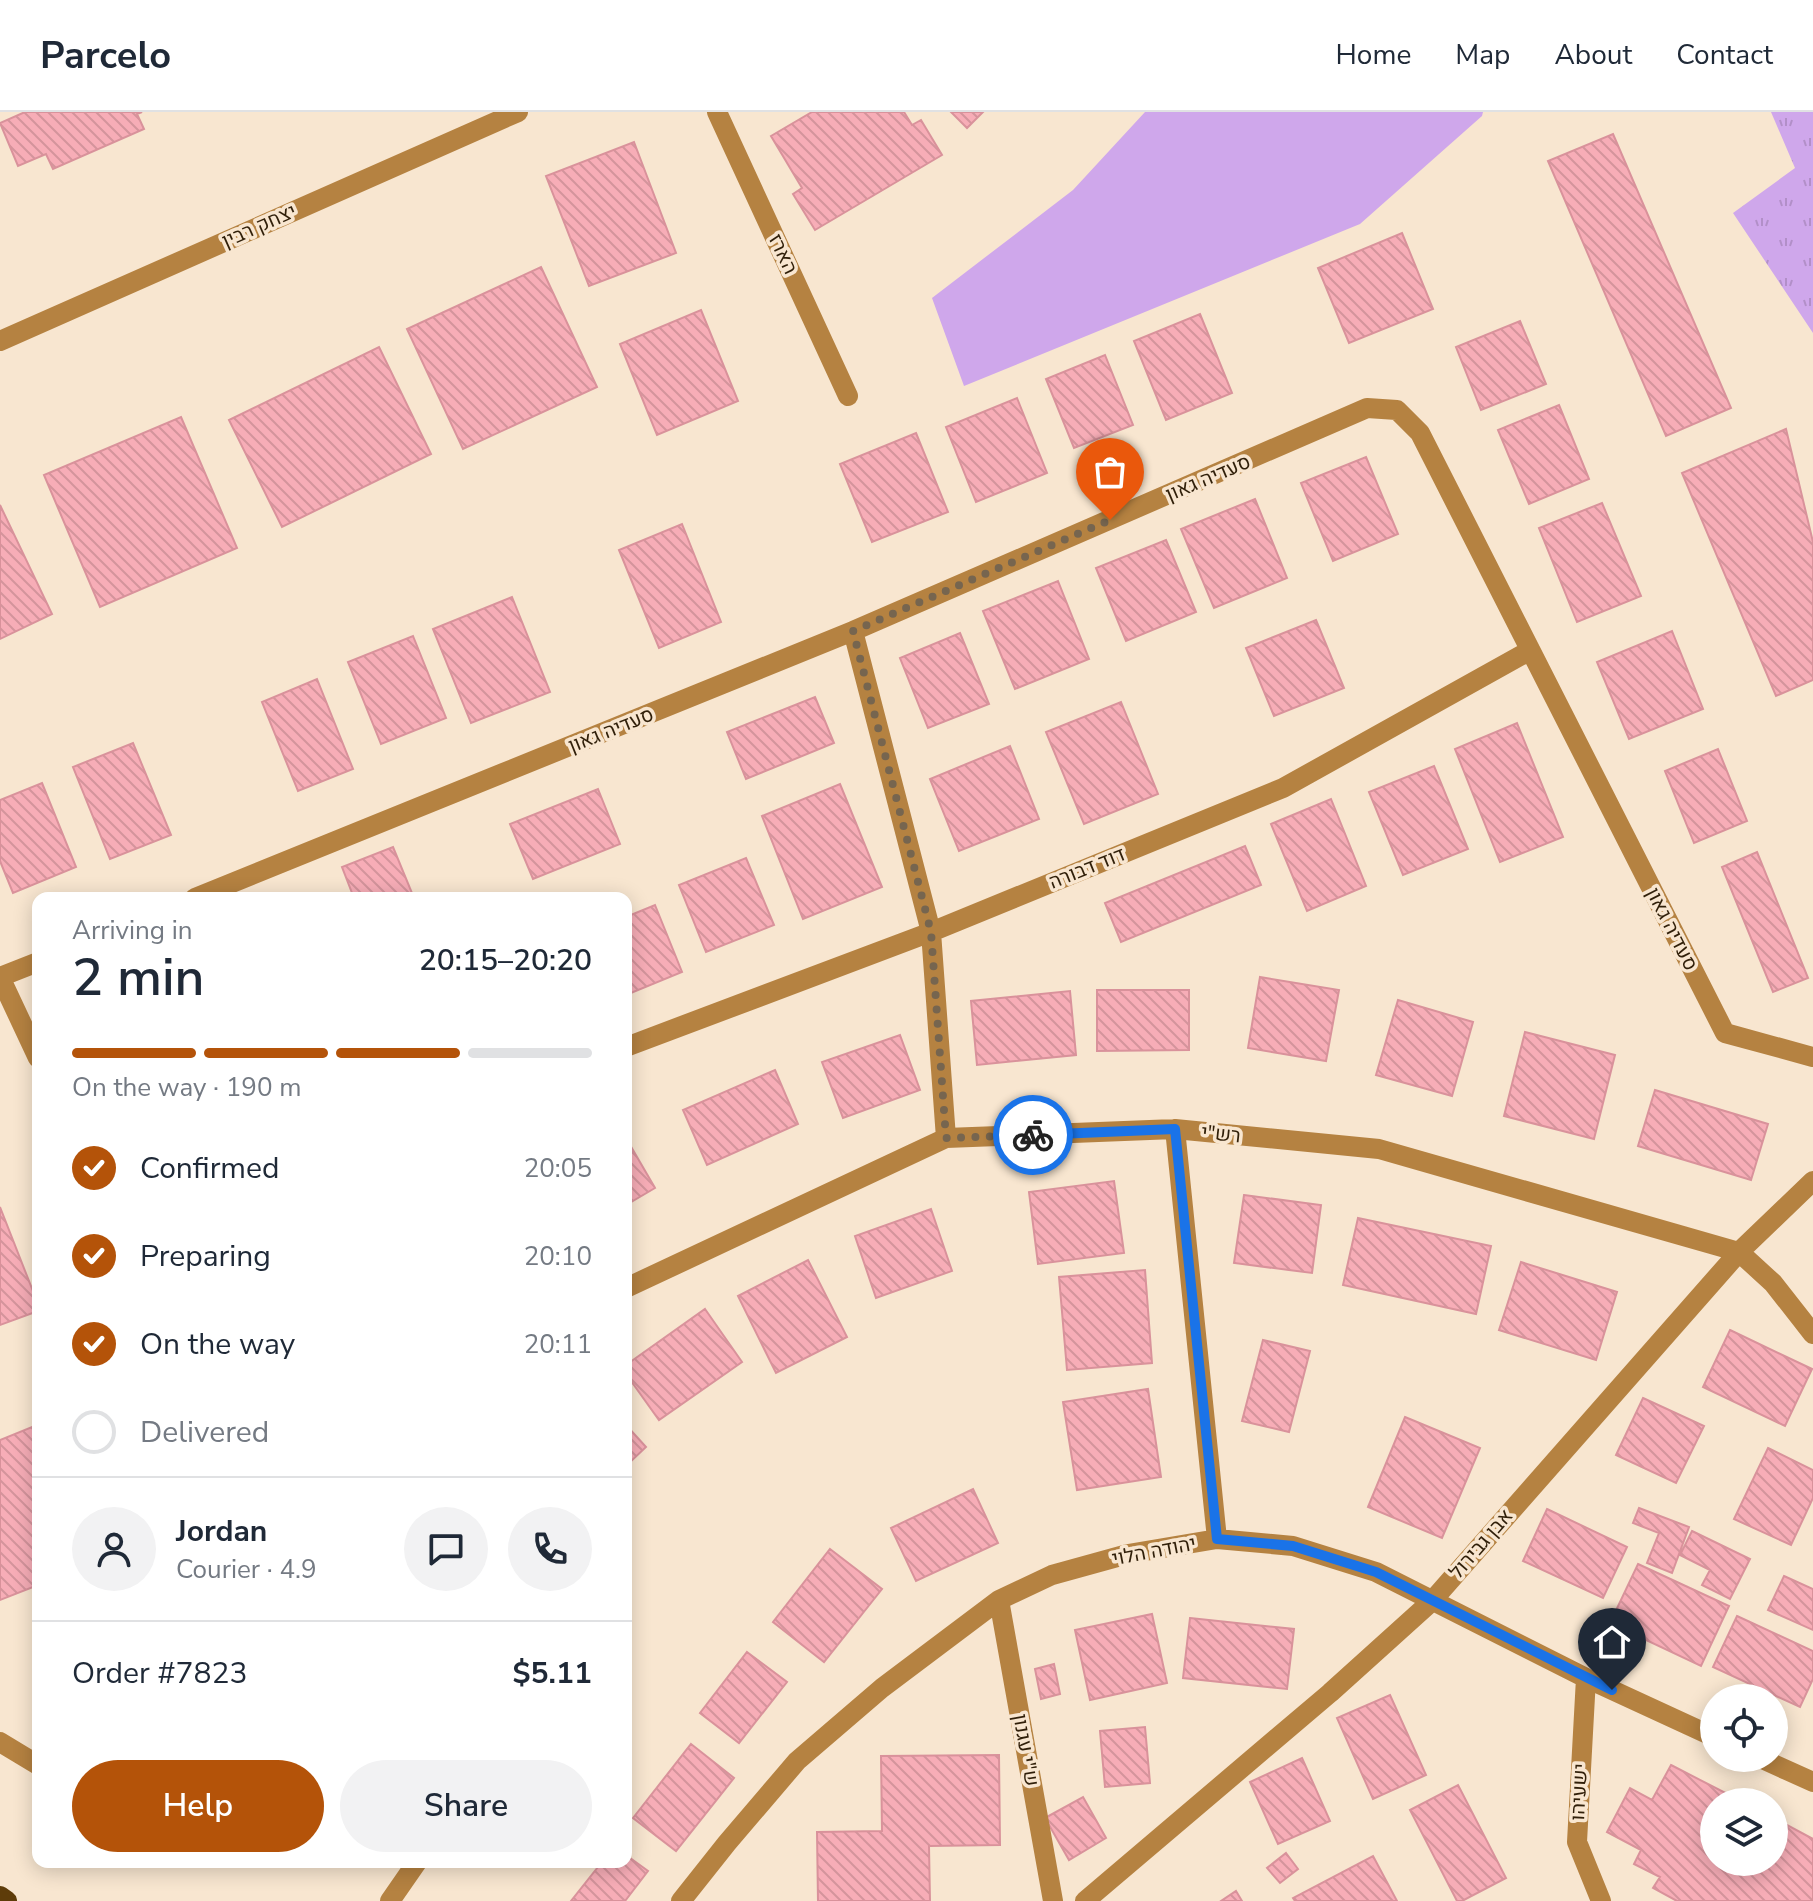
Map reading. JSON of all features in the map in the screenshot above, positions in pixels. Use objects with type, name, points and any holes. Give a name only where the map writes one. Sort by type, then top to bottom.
[{"type":"street","name":"יצחק רבין","points":[[0,341],[518,112]]},
{"type":"street","name":"הארז","points":[[717,112],[848,396]]},
{"type":"street","name":"סעדיה גאון","points":[[210,892],[853,631],[1367,408],[1397,410],[1420,433],[1725,1033],[1813,1057]]},
{"type":"street","points":[[853,631],[931,932],[946,1138]]},
{"type":"street","name":"דוד דבורה","points":[[632,1045],[931,932],[1283,788],[1529,651]]},
{"type":"street","points":[[32,964],[0,977],[32,1045]]},
{"type":"street","points":[[1175,1129],[1217,1539]]},
{"type":"street","name":"רש\"י","points":[[632,1285],[946,1138],[1175,1129],[1379,1149],[1739,1252]]},
{"type":"street","points":[[1813,1181],[1739,1252],[1773,1283],[1813,1334]]},
{"type":"street","name":"אבן גבירול","points":[[1085,1901],[1330,1693],[1432,1601],[1739,1252]]},
{"type":"street","name":"יהודה הלוי","points":[[681,1901],[797,1761],[882,1688],[999,1600],[1052,1575],[1128,1554],[1217,1539],[1293,1546],[1376,1572],[1586,1678],[1700,1731]]},
{"type":"street","name":"ש\"י עגנון","points":[[999,1600],[1053,1901]]},
{"type":"street","name":"ישעיהו","points":[[1586,1678],[1577,1842],[1601,1901]]},
{"type":"street","points":[[0,1742],[32,1761]]},
{"type":"street","points":[[1788,1771],[1813,1782]]},
{"type":"street","points":[[390,1901],[413,1868]]},
{"type":"green space","points":[[1145,112],[1483,112],[1360,224],[964,386],[932,298],[1073,190]]},
{"type":"green space","points":[[1771,112],[1813,112],[1813,333],[1733,213],[1795,168]]},
{"type":"building","points":[[25,112],[142,112],[137,114],[144,129],[53,169],[46,154],[18,166],[0,123]]},
{"type":"building","points":[[812,112],[904,112],[912,125],[921,120],[942,155],[815,230],[793,194],[802,188],[771,136]]},
{"type":"building","points":[[951,112],[983,112],[967,128]]},
{"type":"building","points":[[1613,134],[1731,408],[1666,436],[1548,161]]},
{"type":"building","points":[[634,142],[676,253],[589,286],[546,176]]},
{"type":"building","points":[[1402,233],[1433,309],[1349,343],[1318,268]]},
{"type":"building","points":[[541,267],[597,387],[463,449],[407,329]]},
{"type":"building","points":[[701,310],[738,401],[657,435],[620,344]]},
{"type":"building","points":[[1200,314],[1232,393],[1166,420],[1134,341]]},
{"type":"building","points":[[1520,321],[1546,384],[1481,410],[1456,347]]},
{"type":"building","points":[[379,347],[431,454],[282,527],[229,420]]},
{"type":"building","points":[[1105,355],[1133,425],[1074,448],[1046,379]]},
{"type":"building","points":[[1017,398],[1047,473],[976,502],[946,427]]},
{"type":"building","points":[[1559,405],[1589,479],[1529,504],[1498,430]]},
{"type":"building","points":[[181,417],[237,548],[100,607],[44,475]]},
{"type":"building","points":[[1786,429],[1813,542],[1813,680],[1776,696],[1682,473]]},
{"type":"building","points":[[916,433],[948,512],[872,542],[840,464]]},
{"type":"building","points":[[1366,457],[1398,534],[1333,561],[1301,483]]},
{"type":"building","points":[[1255,499],[1287,578],[1214,608],[1181,529]]},
{"type":"building","points":[[1602,503],[1641,596],[1577,622],[1539,528]]},
{"type":"building","points":[[0,505],[52,614],[0,639]]},
{"type":"building","points":[[682,524],[721,622],[659,648],[619,550]]},
{"type":"building","points":[[1166,540],[1196,612],[1126,641],[1096,568]]},
{"type":"building","points":[[1058,581],[1089,659],[1015,689],[983,611]]},
{"type":"building","points":[[512,597],[550,692],[471,723],[433,629]]},
{"type":"building","points":[[1316,620],[1344,688],[1274,716],[1246,648]]},
{"type":"building","points":[[1672,631],[1703,709],[1629,739],[1597,662]]},
{"type":"building","points":[[960,633],[989,704],[928,728],[900,658]]},
{"type":"building","points":[[413,636],[446,718],[381,744],[348,662]]},
{"type":"building","points":[[317,679],[353,769],[298,791],[262,702]]},
{"type":"building","points":[[815,697],[834,743],[746,779],[727,732]]},
{"type":"building","points":[[1121,702],[1158,794],[1084,824],[1046,732]]},
{"type":"building","points":[[1517,723],[1563,837],[1500,862],[1455,749]]},
{"type":"building","points":[[133,743],[171,835],[110,859],[73,767]]},
{"type":"building","points":[[1010,746],[1039,819],[959,851],[930,779]]},
{"type":"building","points":[[1718,749],[1747,821],[1694,843],[1665,771]]},
{"type":"building","points":[[1434,766],[1468,849],[1403,875],[1369,792]]},
{"type":"building","points":[[42,783],[76,867],[13,893],[0,861],[0,800]]},
{"type":"building","points":[[840,784],[882,887],[803,919],[762,816]]},
{"type":"building","points":[[598,789],[620,844],[533,879],[510,824]]},
{"type":"building","points":[[1331,799],[1366,886],[1307,911],[1271,824]]},
{"type":"building","points":[[1245,846],[1261,885],[1121,942],[1105,903]]},
{"type":"building","points":[[393,847],[412,892],[352,892],[342,867]]},
{"type":"building","points":[[1757,852],[1808,978],[1773,992],[1722,867]]},
{"type":"building","points":[[746,858],[774,925],[706,952],[679,885]]},
{"type":"building","points":[[655,905],[682,972],[632,993],[632,915]]},
{"type":"building","points":[[1260,977],[1339,990],[1326,1061],[1248,1048]]},
{"type":"building","points":[[1097,990],[1189,990],[1189,1050],[1097,1051]]},
{"type":"building","points":[[1070,991],[1076,1055],[977,1065],[971,1001]]},
{"type":"building","points":[[1398,1000],[1473,1022],[1452,1096],[1376,1075]]},
{"type":"building","points":[[1525,1032],[1615,1055],[1594,1139],[1504,1116]]},
{"type":"building","points":[[900,1035],[920,1090],[843,1118],[822,1062]]},
{"type":"building","points":[[775,1070],[798,1124],[707,1165],[683,1110]]},
{"type":"building","points":[[1655,1090],[1768,1124],[1751,1180],[1638,1146]]},
{"type":"building","points":[[632,1148],[655,1188],[632,1201]]},
{"type":"building","points":[[1114,1181],[1124,1253],[1038,1264],[1029,1192]]},
{"type":"building","points":[[1244,1195],[1321,1205],[1312,1273],[1234,1263]]},
{"type":"building","points":[[0,1207],[32,1289],[32,1313],[0,1325]]},
{"type":"building","points":[[931,1209],[952,1271],[876,1298],[855,1236]]},
{"type":"building","points":[[1358,1218],[1491,1246],[1476,1314],[1343,1285]]},
{"type":"building","points":[[808,1260],[847,1337],[776,1373],[738,1296]]},
{"type":"building","points":[[1521,1262],[1617,1292],[1596,1360],[1499,1330]]},
{"type":"building","points":[[1145,1270],[1152,1363],[1067,1370],[1059,1277]]},
{"type":"building","points":[[705,1309],[742,1362],[659,1420],[632,1382],[632,1361]]},
{"type":"building","points":[[1730,1330],[1812,1369],[1785,1426],[1703,1387]]},
{"type":"building","points":[[1263,1340],[1310,1351],[1289,1432],[1242,1421]]},
{"type":"building","points":[[1148,1389],[1161,1477],[1077,1490],[1063,1402]]},
{"type":"building","points":[[1643,1398],[1704,1426],[1676,1483],[1616,1455]]},
{"type":"building","points":[[1405,1417],[1480,1448],[1442,1538],[1368,1507]]},
{"type":"building","points":[[32,1427],[32,1587],[0,1600],[0,1440]]},
{"type":"building","points":[[632,1432],[646,1447],[632,1460]]},
{"type":"building","points":[[1768,1448],[1813,1470],[1813,1498],[1791,1545],[1734,1519]]},
{"type":"building","points":[[973,1489],[998,1543],[916,1581],[891,1528]]},
{"type":"building","points":[[1639,1508],[1689,1527],[1672,1573],[1647,1563],[1659,1533],[1633,1523]]},
{"type":"building","points":[[1547,1509],[1627,1547],[1603,1598],[1523,1561]]},
{"type":"building","points":[[1692,1531],[1750,1559],[1730,1599],[1702,1585],[1710,1570],[1680,1555]]},
{"type":"building","points":[[830,1549],[882,1589],[824,1662],[773,1622]]},
{"type":"building","points":[[1638,1564],[1729,1606],[1701,1666],[1610,1623]]},
{"type":"building","points":[[1784,1576],[1813,1589],[1813,1630],[1768,1610]]},
{"type":"building","points":[[1152,1614],[1167,1683],[1090,1700],[1075,1630]]},
{"type":"building","points":[[1737,1616],[1813,1651],[1813,1679],[1800,1707],[1788,1701],[1788,1684],[1750,1684],[1713,1667]]},
{"type":"building","points":[[1190,1618],[1294,1629],[1287,1689],[1183,1678]]},
{"type":"building","points":[[747,1652],[787,1682],[739,1743],[700,1713]]},
{"type":"building","points":[[1054,1664],[1060,1694],[1041,1699],[1035,1669]]},
{"type":"building","points":[[1390,1695],[1426,1775],[1373,1799],[1337,1718]]},
{"type":"building","points":[[1145,1727],[1150,1783],[1105,1787],[1100,1731]]},
{"type":"building","points":[[691,1744],[734,1778],[676,1851],[633,1818]]},
{"type":"building","points":[[999,1755],[1000,1845],[929,1846],[930,1901],[818,1901],[817,1832],[882,1831],[881,1756]]},
{"type":"building","points":[[1302,1758],[1330,1821],[1278,1844],[1250,1782]]},
{"type":"building","points":[[1671,1765],[1716,1788],[1700,1788],[1700,1876],[1788,1876],[1788,1826],[1813,1839],[1813,1901],[1677,1901],[1653,1888],[1660,1877],[1634,1864],[1641,1850],[1607,1832],[1630,1788],[1652,1800]]},
{"type":"building","points":[[1458,1785],[1506,1878],[1462,1901],[1457,1901],[1410,1810]]},
{"type":"building","points":[[1083,1797],[1106,1838],[1069,1860],[1045,1818]]},
{"type":"building","points":[[1286,1853],[1298,1869],[1280,1883],[1267,1868]]},
{"type":"building","points":[[1373,1856],[1397,1901],[1295,1901],[1293,1898]]},
{"type":"building","points":[[632,1859],[648,1871],[625,1901],[571,1901],[597,1868],[632,1868]]},
{"type":"building","points":[[1236,1891],[1242,1901],[1221,1901]]},
{"type":"way so far","points":[[1033,1135],[946,1138],[931,932],[853,631],[1110,520]]},
{"type":"route","points":[[1033,1135],[1175,1129],[1217,1539],[1293,1546],[1376,1572],[1612,1690]]}]
